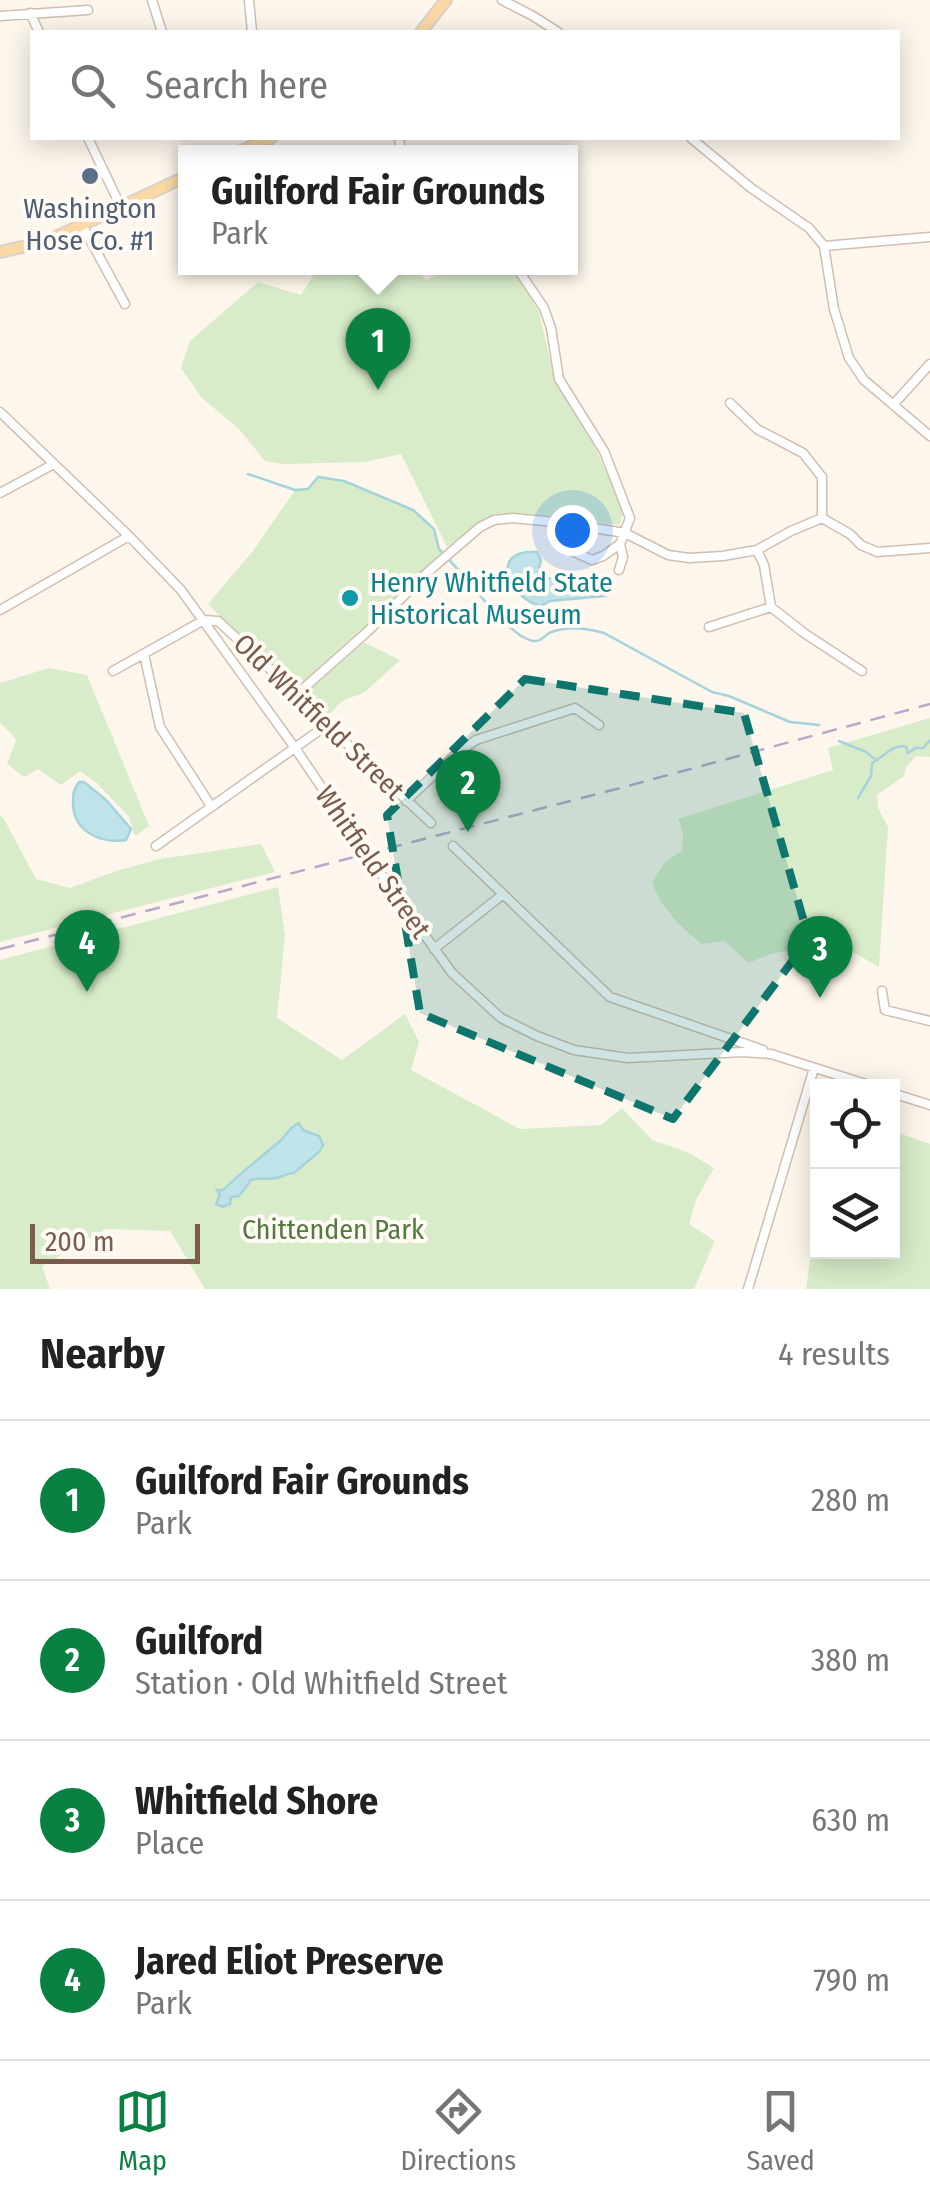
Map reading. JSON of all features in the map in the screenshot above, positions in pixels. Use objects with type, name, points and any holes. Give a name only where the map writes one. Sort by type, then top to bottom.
[{"type":"main road","points":[[423,30],[446,0]]},
{"type":"main road","points":[[0,252],[34,246],[178,181]]},
{"type":"street","points":[[152,0],[161,30]]},
{"type":"street","points":[[248,0],[252,30]]},
{"type":"street","points":[[502,0],[555,30]]},
{"type":"street","points":[[0,16],[88,10]]},
{"type":"street","points":[[30,13],[37,30]]},
{"type":"street","points":[[89,140],[121,207]]},
{"type":"street","points":[[693,140],[751,188],[809,228],[824,246],[834,309],[849,358],[864,380],[930,436]]},
{"type":"street","points":[[82,225],[125,304]]},
{"type":"street","points":[[824,246],[930,237]]},
{"type":"street","points":[[523,275],[544,308],[559,378],[604,451],[630,518],[620,544],[604,556],[592,560],[568,549]]},
{"type":"street","points":[[893,404],[930,364]]},
{"type":"street","points":[[730,404],[757,429],[803,453],[822,477],[822,518]]},
{"type":"street","name":"Whitfield Street","points":[[0,412],[181,590],[434,950],[452,973],[502,1018],[574,1050],[628,1058],[728,1052],[771,1054],[849,1079]]},
{"type":"street","points":[[0,493],[54,464]]},
{"type":"street","points":[[298,694],[429,570],[480,526],[494,520],[556,522],[625,533],[668,555],[690,558],[757,550],[822,518]]},
{"type":"street","points":[[822,518],[877,552],[930,548]]},
{"type":"street","points":[[0,610],[130,536]]},
{"type":"street","points":[[618,570],[623,557],[620,544]]},
{"type":"street","points":[[757,550],[764,565],[771,607],[862,671]]},
{"type":"street","points":[[709,627],[771,607]]},
{"type":"street","points":[[113,671],[204,620]]},
{"type":"street","name":"Old Whitfield Street","points":[[204,620],[223,625],[431,823]]},
{"type":"street","points":[[144,654],[160,727],[212,806]]},
{"type":"street","points":[[406,800],[456,755],[484,736],[575,708],[599,725]]},
{"type":"street","points":[[156,846],[326,725]]},
{"type":"street","points":[[453,846],[610,997],[771,1054]]},
{"type":"street","points":[[434,950],[502,896]]},
{"type":"street","points":[[882,991],[885,1010],[930,1021]]},
{"type":"street","points":[[727,1038],[728,1052]]},
{"type":"street","points":[[748,1289],[814,1068]]},
{"type":"street","points":[[900,1096],[930,1105]]},
{"type":"highlighted area","points":[[525,679],[744,713],[809,939],[673,1119],[420,1013],[387,815]]},
{"type":"green space","points":[[314,275],[420,275],[426,280],[438,275],[517,275],[539,312],[555,382],[595,447],[623,510],[620,525],[495,514],[447,547],[401,454],[365,462],[265,461],[239,429],[202,398],[181,368],[190,341],[258,282],[301,295]]},
{"type":"green space","points":[[323,476],[413,510],[434,529],[439,549],[446,556],[359,640],[400,660],[365,692],[342,701],[323,721],[208,604],[253,551],[295,490],[307,489]]},
{"type":"green space","points":[[49,668],[87,675],[149,826],[135,836],[129,817],[80,771],[61,785],[38,769],[24,777],[7,764],[16,741],[0,723],[0,683]]},
{"type":"green space","points":[[930,718],[930,757],[916,756],[904,776],[877,795],[878,808],[888,827],[879,967],[833,941],[748,963],[725,941],[701,944],[666,908],[652,882],[665,862],[682,851],[683,832],[678,819],[833,770],[828,748]]},
{"type":"green space","points":[[0,815],[36,879],[70,888],[160,859],[261,844],[275,872],[0,942]]},
{"type":"green space","name":"Chittenden Park","points":[[278,887],[285,935],[277,1018],[342,1060],[405,1014],[419,1042],[411,1070],[520,1129],[601,1125],[622,1108],[652,1140],[687,1152],[714,1168],[696,1200],[689,1224],[715,1241],[694,1289],[205,1289],[170,1231],[106,1229],[42,1266],[50,1289],[0,1289],[0,960]],"holes":[[[289,1129],[318,1136],[289,1172],[276,1178],[250,1180],[239,1196],[231,1197],[229,1204],[223,1207],[216,1203],[231,1181],[274,1147]]]},
{"type":"green space","points":[[900,1133],[930,1144],[930,1289],[806,1289],[810,1259],[900,1259]]},
{"type":"water","points":[[537,552],[541,560],[540,579],[557,578],[580,591],[603,592],[605,596],[550,601],[541,606],[530,602],[512,585],[508,566],[512,558],[522,553]]},
{"type":"water","points":[[79,782],[106,800],[131,829],[126,840],[99,838],[78,822],[73,804]]},
{"type":"water","points":[[299,1123],[303,1130],[319,1136],[323,1145],[319,1152],[294,1173],[251,1180],[239,1196],[231,1197],[230,1204],[216,1204],[220,1194],[217,1190],[223,1190]]},
{"type":"waterway","points":[[248,474],[295,490],[308,489],[318,477],[344,481],[413,510],[434,529],[443,553]]},
{"type":"waterway","points":[[449,560],[503,620],[526,639],[538,641],[556,630],[570,628],[604,633],[712,692],[790,722],[819,725]]},
{"type":"waterway","points":[[858,798],[871,776],[872,763],[897,747],[906,747],[908,753],[923,748],[930,740]]},
{"type":"waterway","points":[[839,741],[876,760]]},
{"type":"railway","points":[[0,949],[930,704]]},
{"type":"place","name":"Washington Hose Co. #1","points":[[90,176]]},
{"type":"place","name":"Guilford Fair Grounds","points":[[378,390]]},
{"type":"place","name":"Henry Whitfield State Historical Museum","points":[[350,598]]},
{"type":"place","name":"Guilford","points":[[468,832]]},
{"type":"place","name":"Jared Eliot Preserve","points":[[87,992]]},
{"type":"place","name":"Whitfield Shore","points":[[820,998]]}]
